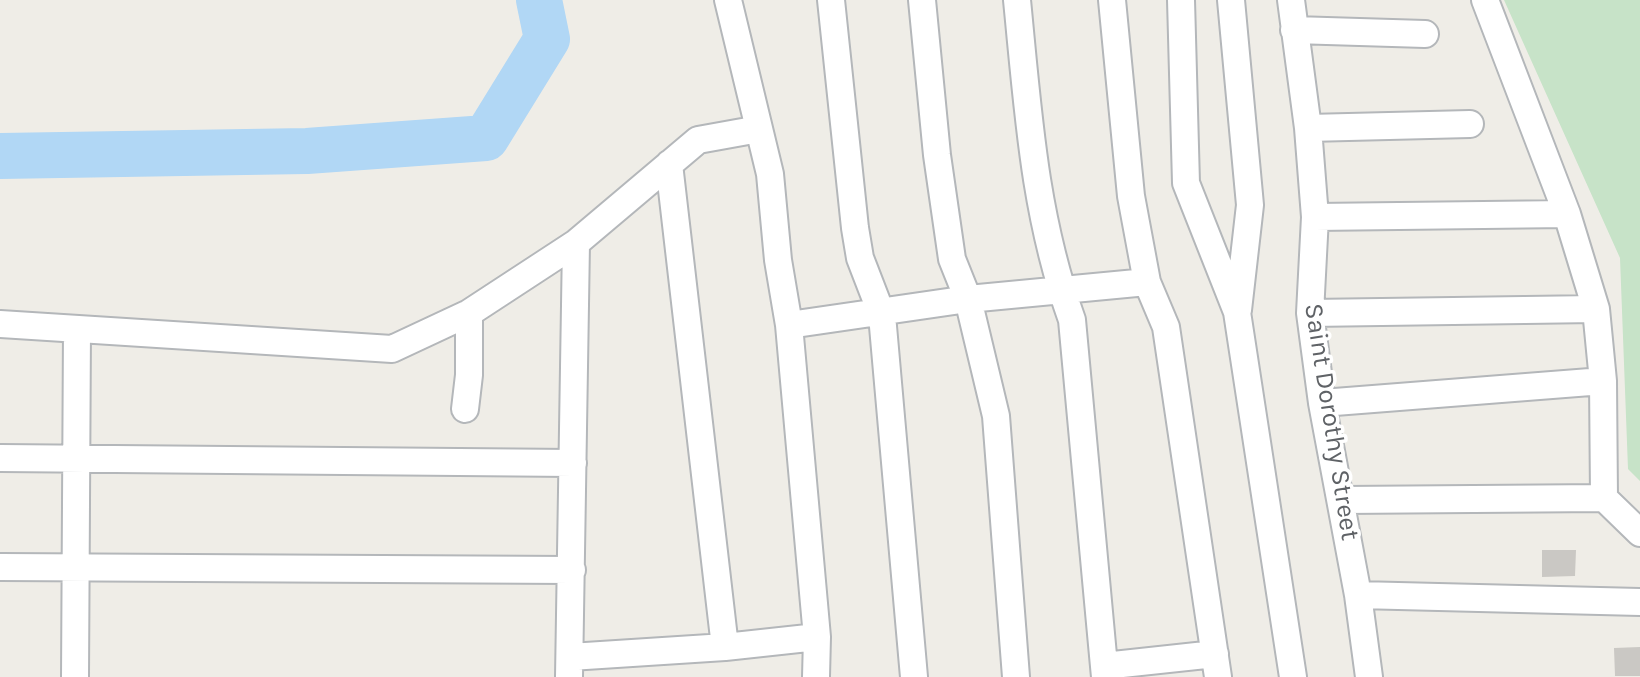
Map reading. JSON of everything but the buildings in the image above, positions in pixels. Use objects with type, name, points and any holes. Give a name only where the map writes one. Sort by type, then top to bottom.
[{"type":"street","points":[[728,0],[770,174],[778,260],[789,325],[817,637],[816,677]]},
{"type":"street","points":[[831,0],[855,228],[860,258],[880,310],[914,677]]},
{"type":"street","points":[[922,0],[952,259],[968,299],[996,416],[1016,677]]},
{"type":"street","points":[[1017,0],[1035,180],[1062,292],[1072,320],[1105,672],[1217,665],[1166,327],[1147,282],[1131,196],[1112,0]]},
{"type":"street","points":[[1181,0],[1185,183],[1237,312],[1293,677]]},
{"type":"street","points":[[1231,0],[1249,167],[1250,205],[1237,312]]},
{"type":"street","name":"Saint Dorothy Street","points":[[1292,0],[1308,128],[1315,217],[1310,313],[1322,403],[1343,500],[1369,677]]},
{"type":"street","points":[[1485,0],[1567,214],[1596,309],[1603,381],[1604,498]]},
{"type":"street","points":[[1294,30],[1425,34]]},
{"type":"street","points":[[1308,128],[1470,124]]},
{"type":"street","points":[[0,324],[391,349],[469,313],[576,243],[698,140],[759,129]]},
{"type":"street","points":[[669,164],[725,647]]},
{"type":"street","points":[[1315,217],[1567,214]]},
{"type":"street","points":[[576,243],[570,667],[817,637]]},
{"type":"street","points":[[789,325],[968,299],[1147,282]]},
{"type":"street","points":[[1310,313],[1596,309]]},
{"type":"street","points":[[465,409],[470,375],[469,313]]},
{"type":"street","points":[[75,677],[77,329]]},
{"type":"street","points":[[1322,403],[1603,381]]},
{"type":"street","points":[[0,458],[573,463]]},
{"type":"street","points":[[1343,500],[1604,498],[1640,533]]},
{"type":"street","points":[[0,567],[572,570]]},
{"type":"street","points":[[1358,595],[1640,602]]},
{"type":"street","points":[[1375,677],[1382,677]]},
{"type":"green space","points":[[1504,0],[1640,0],[1640,481],[1628,469],[1620,258]]},
{"type":"waterway","points":[[0,156],[307,151],[486,138],[547,39],[539,0]]}]
